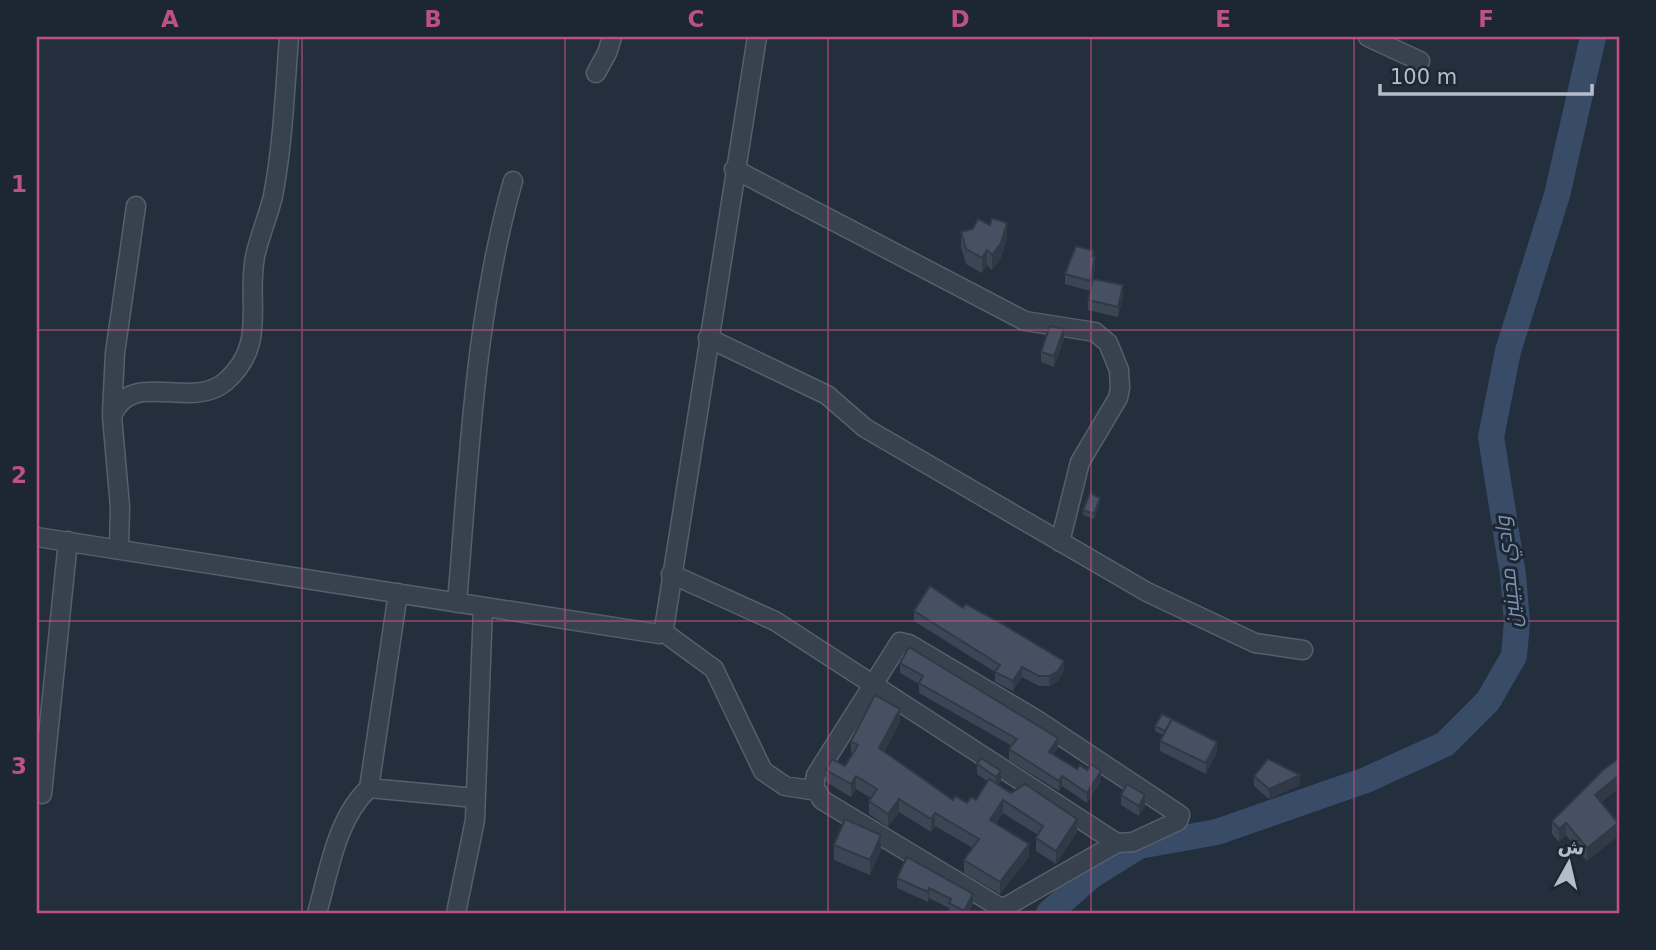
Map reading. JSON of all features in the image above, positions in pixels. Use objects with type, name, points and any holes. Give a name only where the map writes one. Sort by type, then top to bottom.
[{"type":"street","points":[[112,416],[120,400],[131,393],[184,394],[211,390],[232,376],[246,355],[254,321],[255,258],[273,195],[289,37]]},
{"type":"street","points":[[596,73],[607,53],[611,37]]},
{"type":"street","points":[[662,631],[757,37]]},
{"type":"street","points":[[1368,37],[1420,61]]},
{"type":"street","points":[[734,169],[1024,321],[1095,332],[1105,338],[1119,370],[1118,398],[1080,462],[1067,504],[1060,542]]},
{"type":"street","points":[[457,603],[472,412],[482,334],[513,181]]},
{"type":"street","points":[[119,548],[120,508],[112,416],[115,354],[136,206]]},
{"type":"street","points":[[708,338],[827,395],[864,428],[1147,592],[1255,643],[1303,650]]},
{"type":"street","points":[[37,537],[654,634],[662,631]]},
{"type":"street","points":[[42,794],[68,541]]},
{"type":"street","points":[[671,574],[775,621],[1117,843]]},
{"type":"street","points":[[317,913],[341,831],[354,806],[369,788],[397,593]]},
{"type":"street","points":[[456,913],[473,828],[483,607]]},
{"type":"street","points":[[662,631],[714,669],[763,771],[785,786],[817,791]]},
{"type":"street","points":[[900,642],[909,643],[1081,748],[1180,815],[1178,821],[1133,842],[1117,843],[998,911],[822,800],[817,791],[816,775],[900,642]]},
{"type":"street","points":[[369,788],[475,798]]},
{"type":"building","points":[[992,218],[1007,223],[1001,243],[992,255],[987,250],[982,258],[966,249],[961,232],[973,229],[978,219],[990,225]]},
{"type":"building","points":[[1076,246],[1094,251],[1090,281],[1065,274]]},
{"type":"building","points":[[1093,279],[1123,285],[1118,307],[1088,300]]},
{"type":"building","points":[[1050,326],[1064,329],[1054,356],[1041,352]]},
{"type":"building","points":[[1090,493],[1100,498],[1094,514],[1083,510]]},
{"type":"building","points":[[930,586],[963,608],[966,604],[1064,661],[1058,671],[1049,676],[1039,676],[1022,667],[1013,681],[995,672],[1000,665],[914,611]]},
{"type":"building","points":[[909,647],[1058,738],[1049,752],[1077,769],[1080,765],[1087,770],[1091,764],[1101,771],[1087,793],[1062,776],[1059,781],[1009,749],[1017,739],[919,683],[923,676],[900,663]]},
{"type":"building","points":[[875,695],[900,709],[879,748],[953,800],[955,796],[967,803],[971,797],[976,800],[989,779],[1011,793],[1025,784],[1077,819],[1056,851],[1036,838],[1043,826],[1003,800],[990,820],[1029,844],[1000,882],[964,860],[979,839],[935,813],[931,819],[899,799],[888,814],[869,801],[877,789],[856,776],[851,784],[826,770],[832,759],[845,766],[858,745],[851,741]]},
{"type":"building","points":[[1162,714],[1172,719],[1165,731],[1155,726]]},
{"type":"building","points":[[1172,719],[1217,742],[1206,763],[1160,741]]},
{"type":"building","points":[[981,758],[1001,771],[996,777],[977,764]]},
{"type":"building","points":[[1619,758],[1619,775],[1595,795],[1618,823],[1587,848],[1566,823],[1559,829],[1552,821],[1602,771]]},
{"type":"building","points":[[1268,759],[1300,775],[1269,789],[1254,776]]},
{"type":"building","points":[[1127,784],[1145,795],[1139,806],[1121,795]]},
{"type":"building","points":[[845,819],[881,835],[870,860],[834,845]]},
{"type":"building","points":[[907,857],[973,894],[964,911],[949,903],[951,899],[929,888],[928,892],[897,878]]},
{"type":"waterway","name":"وادي مجينين","points":[[1049,913],[1091,876],[1139,846],[1217,832],[1366,780],[1445,744],[1488,701],[1514,656],[1517,622],[1513,575],[1491,437],[1508,351],[1557,195],[1593,37]]}]
